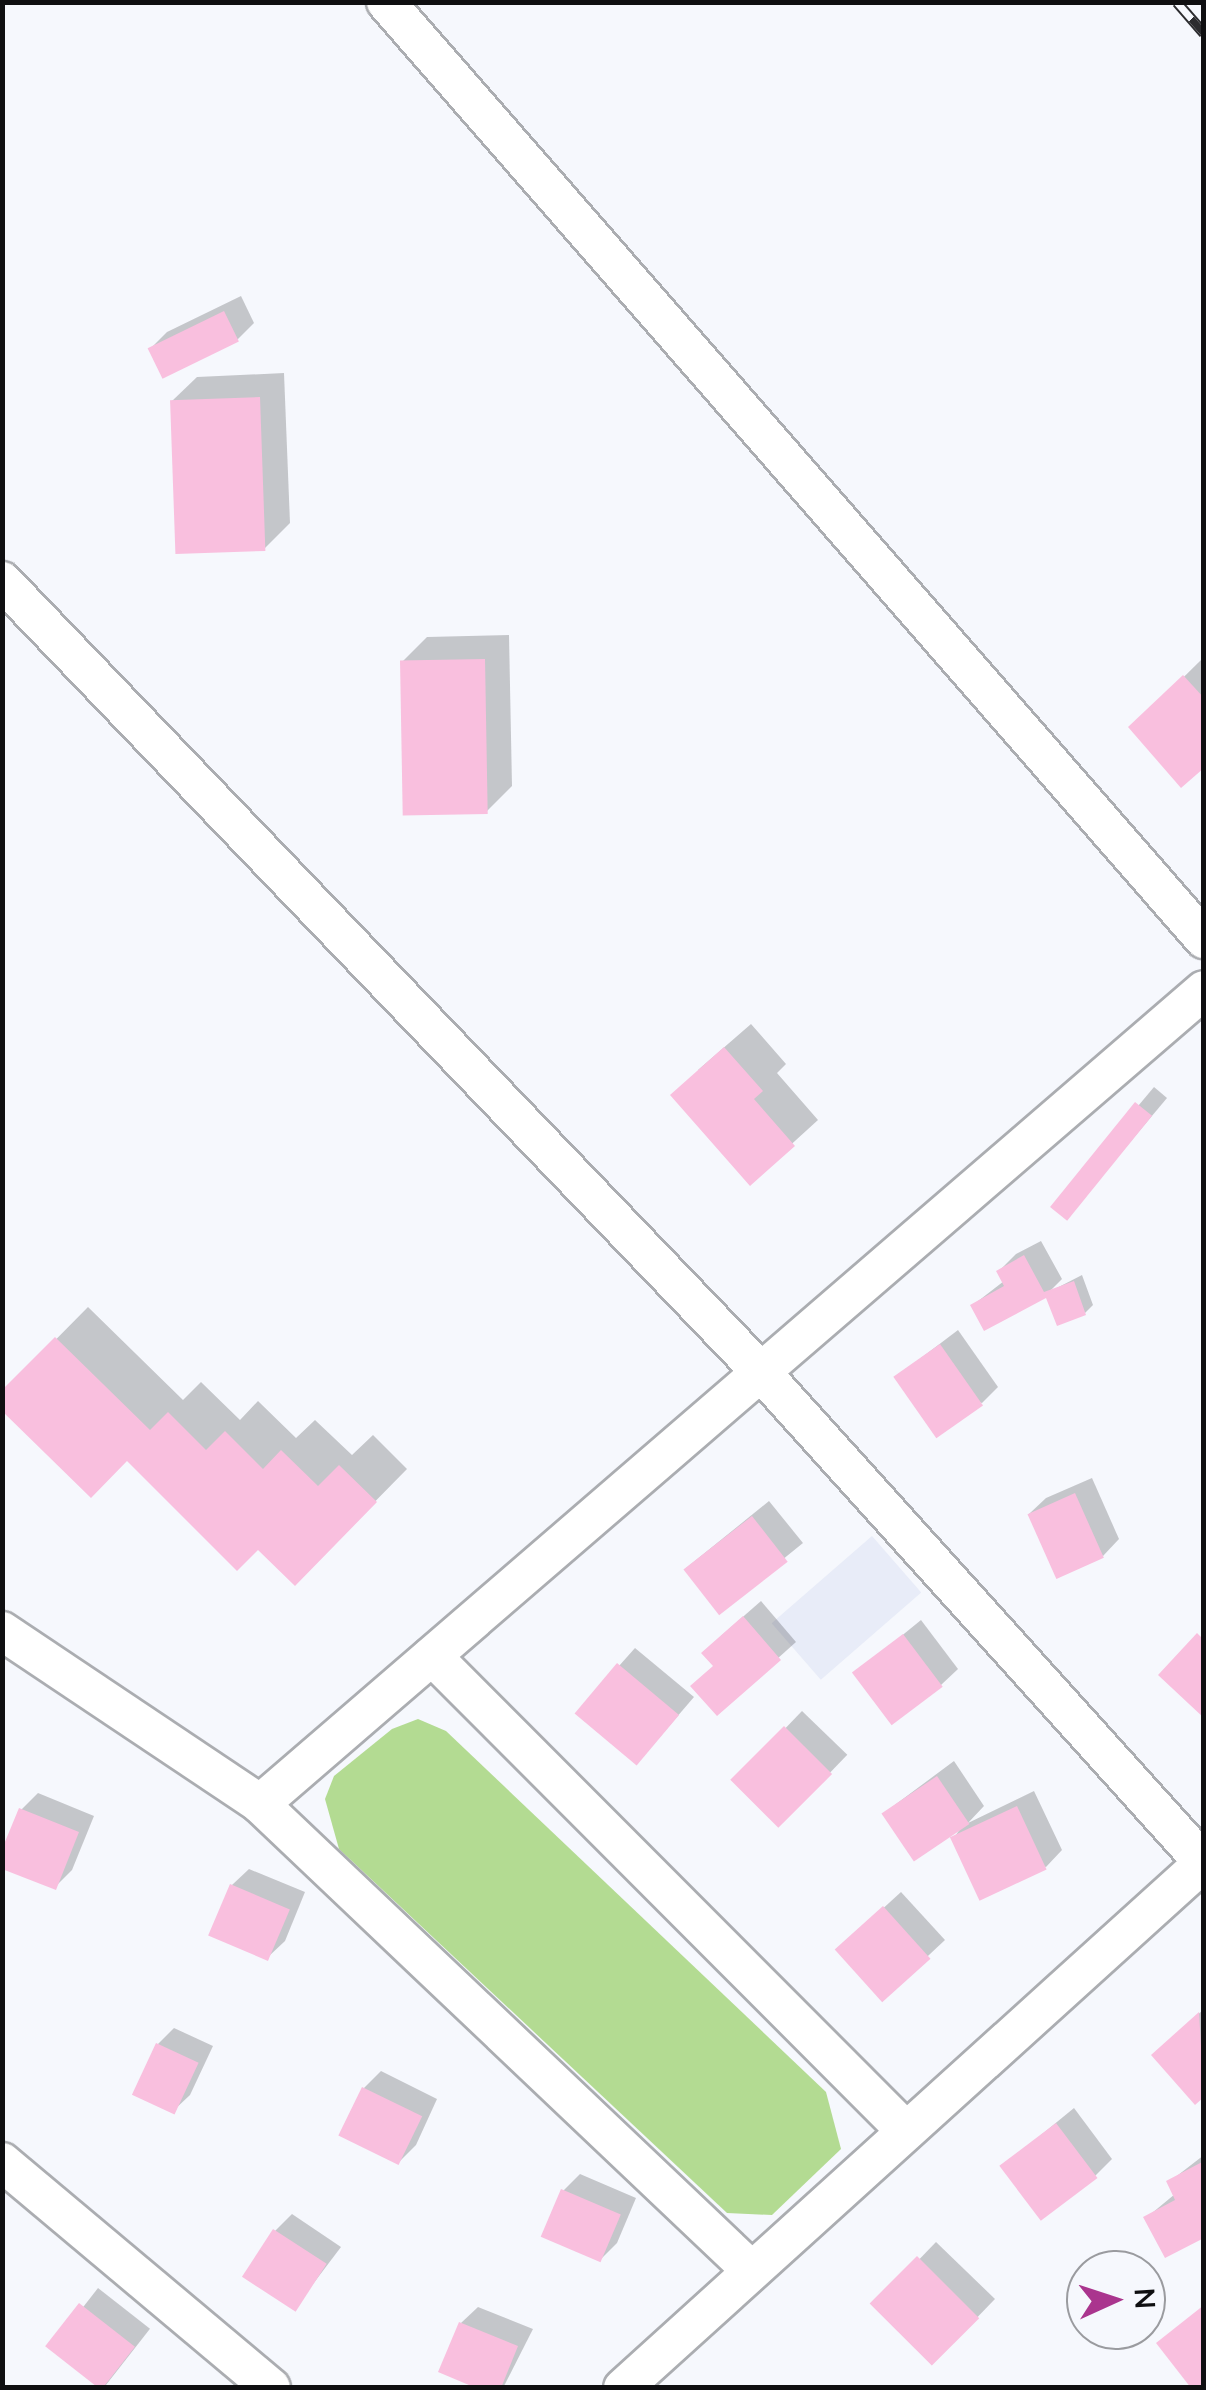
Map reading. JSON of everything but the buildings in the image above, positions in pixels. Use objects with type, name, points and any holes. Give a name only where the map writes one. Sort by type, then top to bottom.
[{"type":"street","points":[[386,2],[1204,939]]},
{"type":"street","points":[[2,580],[760,1372],[1203,1863],[623,2388]]},
{"type":"street","points":[[260,1804],[1204,990]]},
{"type":"street","points":[[2,1631],[260,1804],[752,2270]]},
{"type":"street","points":[[432,1656],[906,2131]]},
{"type":"street","points":[[2,2162],[272,2388]]},
{"type":"shaded area","points":[[872,1536],[921,1593],[821,1680],[772,1623]]},
{"type":"green space","points":[[418,1719],[446,1731],[826,2092],[841,2149],[772,2215],[727,2213],[339,1849],[325,1799],[334,1776],[392,1729]]},
{"type":"railway","points":[[1177,2],[1204,33]]}]
